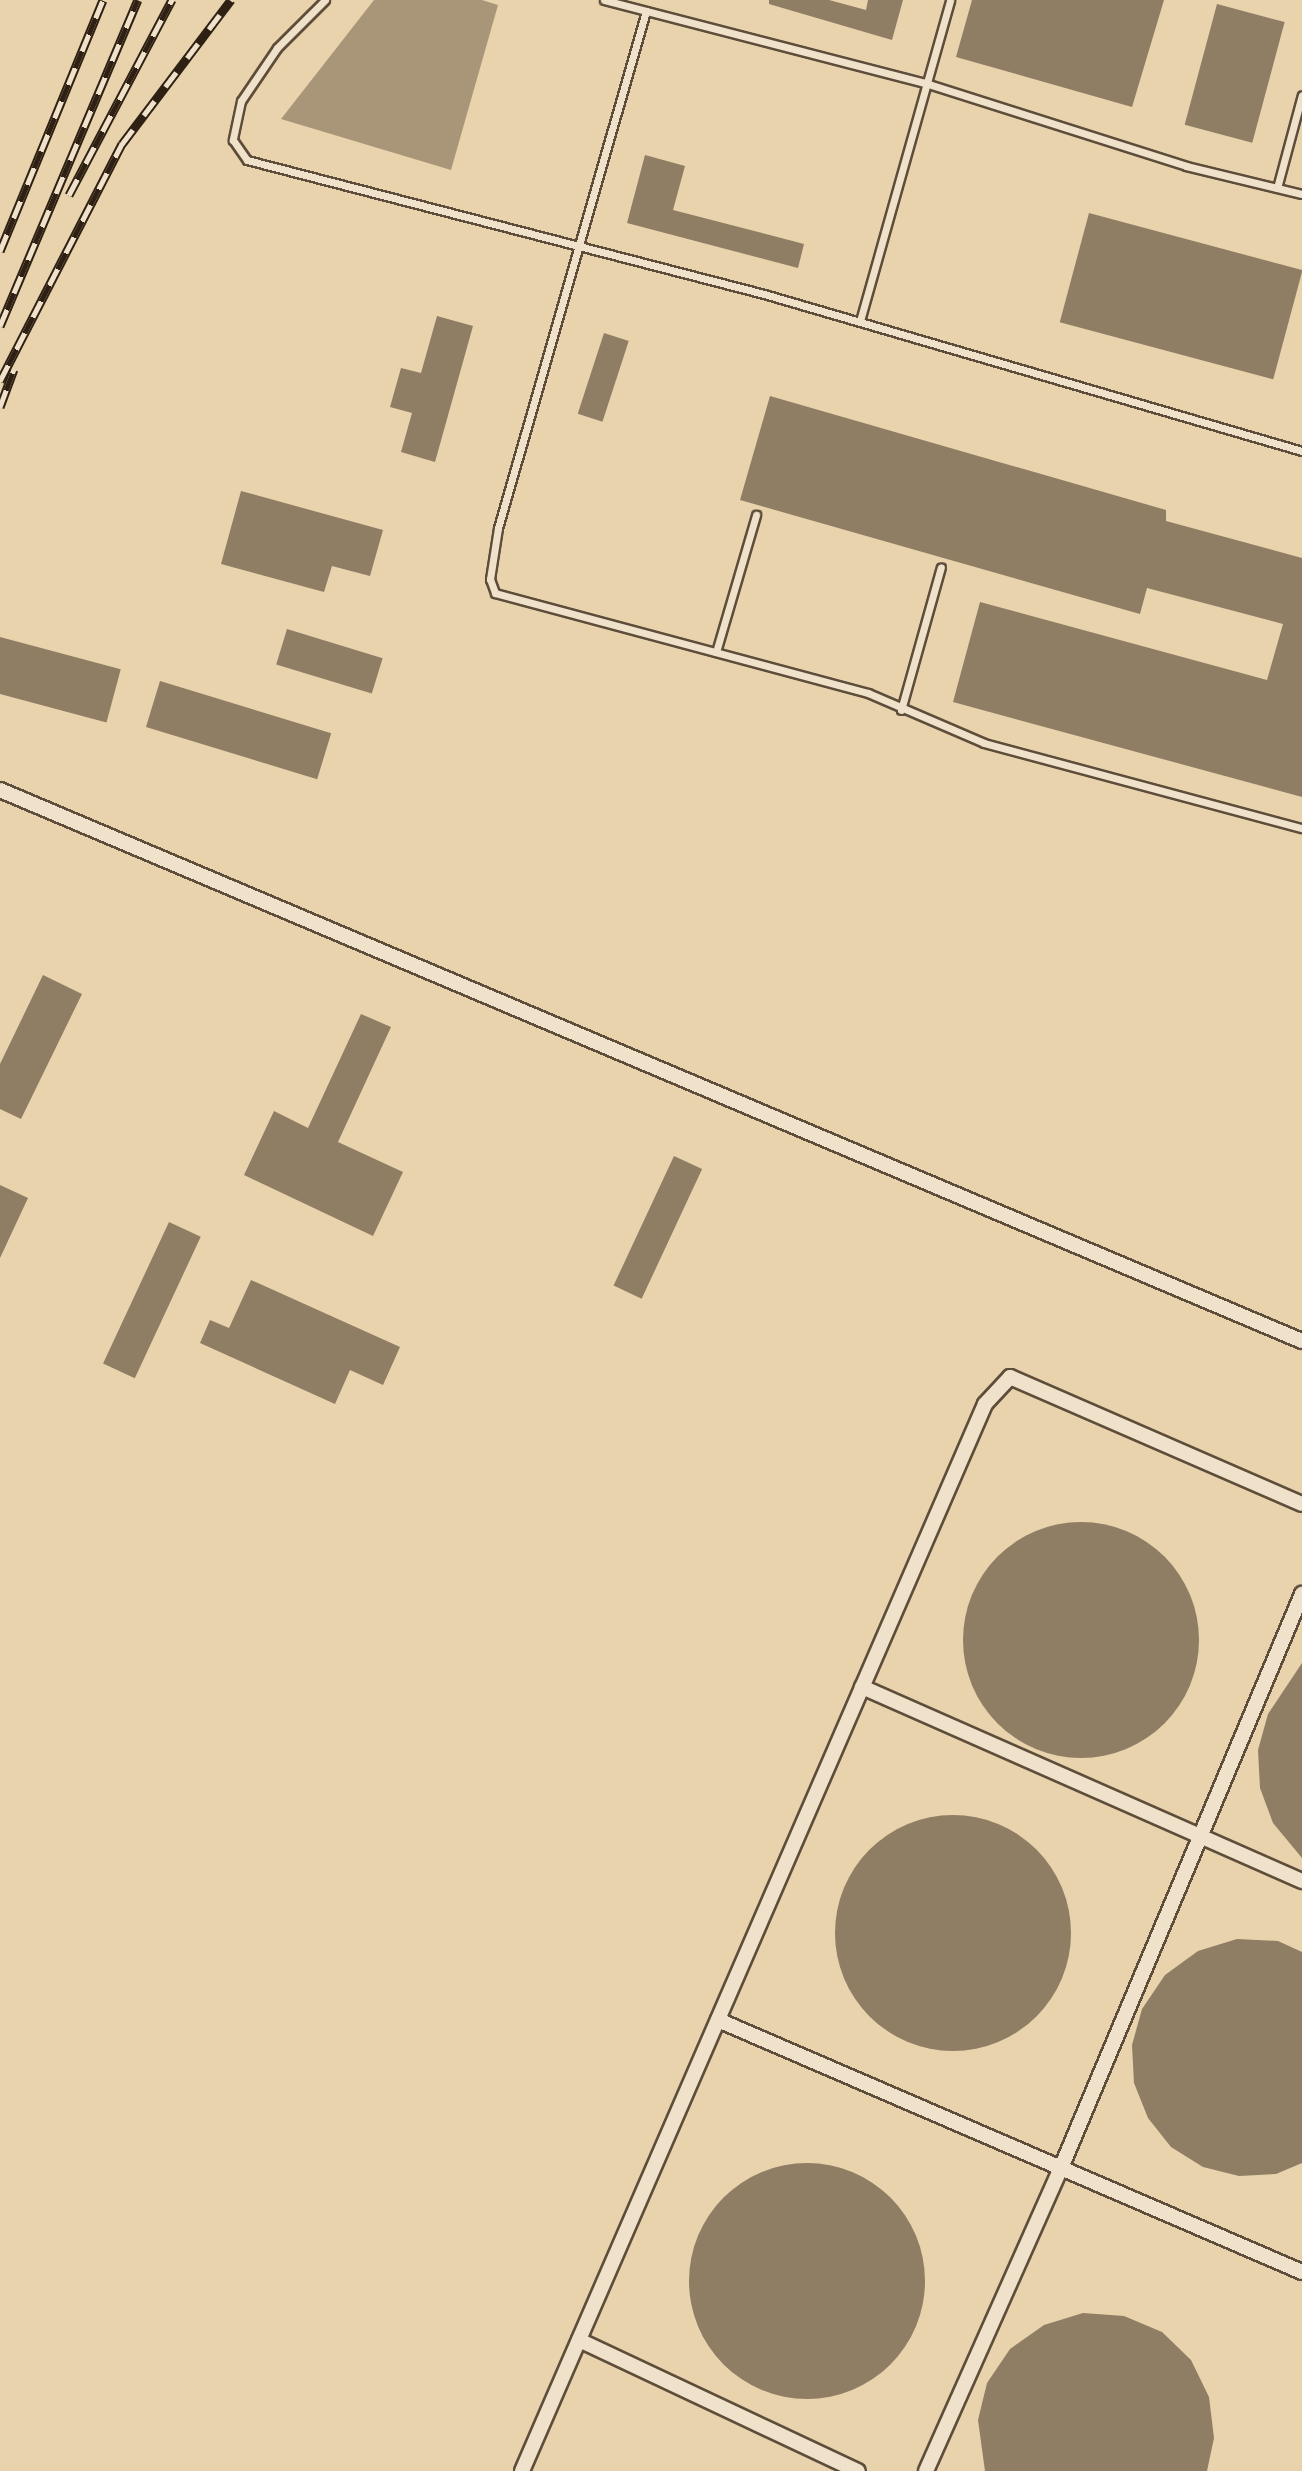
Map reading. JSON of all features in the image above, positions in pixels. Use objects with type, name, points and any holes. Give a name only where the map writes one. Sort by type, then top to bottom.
[{"type":"street","points":[[0,790],[1302,1341]]},
{"type":"street","points":[[522,2471],[985,1404],[1010,1377],[1302,1504]]},
{"type":"street","points":[[926,2471],[1061,2168],[1302,1594]]},
{"type":"street","points":[[862,1687],[1302,1881]]},
{"type":"street","points":[[718,2020],[1302,2272]]},
{"type":"street","points":[[579,2340],[858,2471]]},
{"type":"lane","points":[[325,0],[277,48],[241,101],[233,140],[247,160],[860,321],[1302,451]]},
{"type":"lane","points":[[604,0],[925,83],[1186,166],[1302,194]]},
{"type":"lane","points":[[860,321],[950,0]]},
{"type":"lane","points":[[646,11],[498,528],[490,579],[495,593],[868,693],[901,710],[984,743],[1302,828]]},
{"type":"lane","points":[[1277,188],[1302,95]]},
{"type":"lane","points":[[716,652],[756,515]]},
{"type":"lane","points":[[901,710],[941,567]]},
{"type":"shaded area","points":[[374,0],[482,0],[498,5],[451,170],[281,119]]},
{"type":"building","points":[[769,0],[829,0],[866,10],[868,0],[903,0],[892,40],[769,4]]},
{"type":"building","points":[[972,0],[1164,0],[1132,107],[956,57]]},
{"type":"building","points":[[1217,4],[1285,22],[1252,143],[1185,125]]},
{"type":"building","points":[[645,155],[685,166],[673,210],[804,244],[798,268],[627,223]]},
{"type":"building","points":[[1089,213],[1302,270],[1273,379],[1060,322]]},
{"type":"building","points":[[437,316],[473,326],[435,462],[401,452],[412,413],[390,407],[401,368],[421,373]]},
{"type":"building","points":[[604,333],[629,341],[602,422],[578,414]]},
{"type":"building","points":[[770,396],[1166,510],[1166,521],[1302,558],[1302,797],[953,702],[980,602],[1267,680],[1283,624],[1147,588],[1140,614],[740,500]]},
{"type":"building","points":[[241,491],[383,530],[370,576],[332,566],[324,592],[221,564]]},
{"type":"building","points":[[287,629],[383,658],[372,694],[276,664]]},
{"type":"building","points":[[0,637],[121,669],[107,722],[0,694]]},
{"type":"building","points":[[160,681],[331,733],[317,779],[146,727]]},
{"type":"building","points":[[43,975],[82,994],[21,1119],[0,1109],[0,1064]]},
{"type":"building","points":[[361,1014],[391,1027],[338,1142],[403,1172],[373,1236],[244,1175],[274,1111],[308,1128]]},
{"type":"building","points":[[674,1156],[702,1169],[642,1299],[614,1286]]},
{"type":"building","points":[[0,1185],[28,1198],[0,1258]]},
{"type":"building","points":[[169,1222],[201,1237],[135,1378],[103,1363]]},
{"type":"building","points":[[251,1280],[400,1347],[383,1385],[350,1370],[335,1404],[200,1343],[210,1320],[229,1328]]},
{"type":"building","points":[[1081,1522],[1104,1524],[1126,1531],[1147,1542],[1164,1557],[1179,1574],[1190,1595],[1197,1617],[1197,1663],[1190,1685],[1179,1706],[1164,1723],[1147,1738],[1126,1749],[1104,1756],[1081,1758],[1058,1756],[1036,1749],[1015,1738],[998,1723],[983,1706],[972,1685],[965,1663],[963,1640],[965,1617],[972,1595],[983,1574],[998,1557],[1015,1542],[1036,1531],[1058,1524]]},
{"type":"building","points":[[1302,1663],[1302,1858],[1273,1823],[1260,1788],[1258,1750],[1268,1714]]},
{"type":"building","points":[[953,1815],[976,1817],[998,1824],[1019,1835],[1036,1850],[1051,1867],[1062,1888],[1069,1910],[1069,1956],[1062,1978],[1051,1999],[1036,2016],[1019,2031],[998,2042],[976,2049],[953,2051],[930,2049],[908,2042],[887,2031],[870,2016],[855,1999],[844,1978],[837,1956],[835,1933],[837,1910],[844,1888],[855,1867],[870,1850],[887,1835],[908,1824],[930,1817]]},
{"type":"building","points":[[1237,1939],[1278,1941],[1302,1952],[1302,2163],[1276,2174],[1239,2176],[1203,2167],[1171,2147],[1148,2118],[1134,2083],[1132,2045],[1142,2009],[1165,1975],[1198,1951]]},
{"type":"building","points":[[807,2163],[830,2165],[852,2172],[873,2183],[890,2198],[905,2215],[916,2236],[923,2258],[923,2304],[916,2326],[905,2347],[890,2364],[873,2379],[852,2390],[830,2397],[807,2399],[784,2397],[762,2390],[741,2379],[724,2364],[709,2347],[698,2326],[691,2304],[689,2281],[691,2258],[698,2236],[709,2215],[724,2198],[741,2183],[762,2172],[784,2165]]},
{"type":"building","points":[[1083,2313],[1124,2316],[1162,2332],[1191,2360],[1209,2397],[1214,2438],[1207,2471],[985,2471],[978,2420],[987,2383],[1010,2349],[1044,2325]]},
{"type":"railway","points":[[0,251],[103,0]]},
{"type":"railway","points":[[0,326],[138,0]]},
{"type":"railway","points":[[69,195],[172,0]]},
{"type":"railway","points":[[0,381],[122,144],[231,0]]},
{"type":"railway","points":[[0,407],[14,369]]}]
